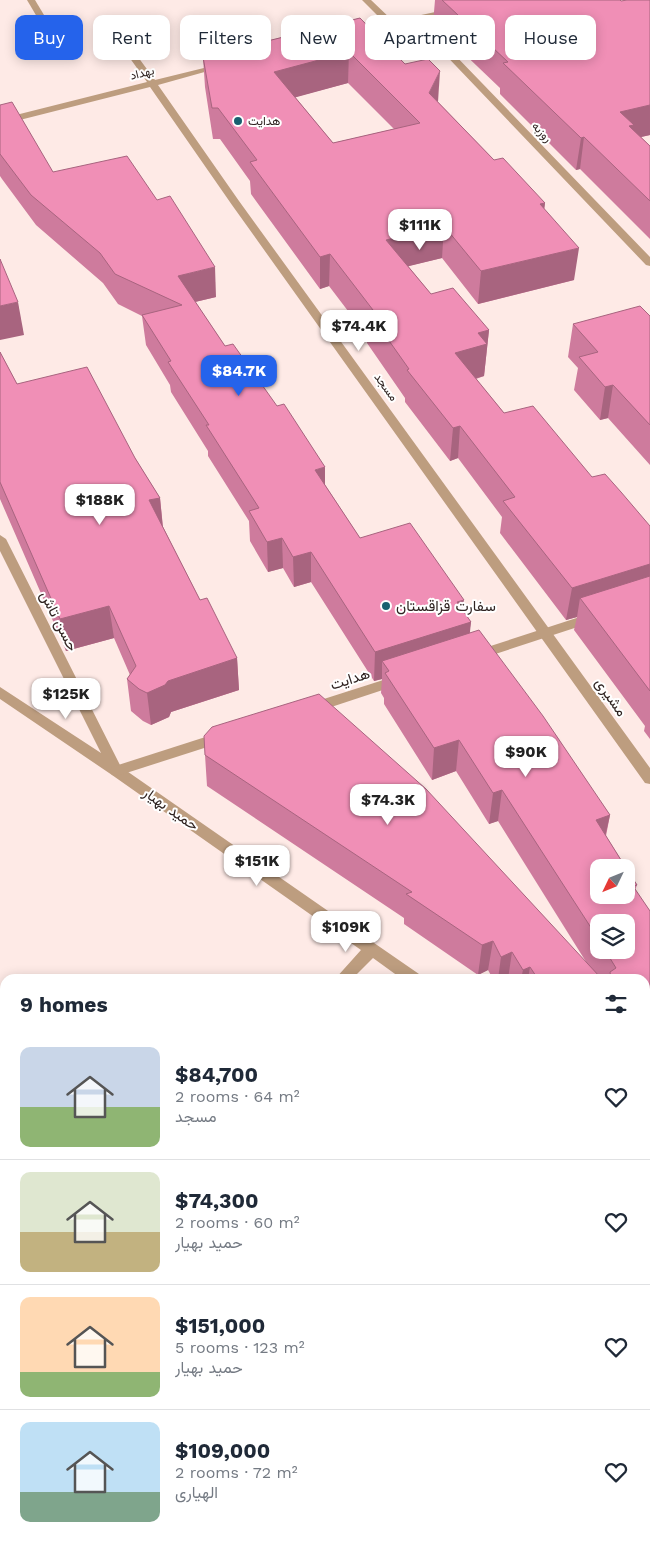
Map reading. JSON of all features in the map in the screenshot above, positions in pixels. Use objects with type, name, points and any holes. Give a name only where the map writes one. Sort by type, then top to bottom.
[{"type":"street","points":[[32,0],[40,15]]},
{"type":"street","points":[[366,0],[382,15]]},
{"type":"street","points":[[432,15],[459,8]]},
{"type":"street","name":"مسجد","points":[[136,60],[231,197],[546,633]]},
{"type":"street","points":[[212,60],[218,67]]},
{"type":"street","name":"روزبه","points":[[455,60],[650,263]]},
{"type":"street","name":"بهداد","points":[[0,122],[228,65]]},
{"type":"street","name":"حسن تاش","points":[[0,539],[116,771]]},
{"type":"street","points":[[462,660],[603,614]]},
{"type":"street","name":"مشیری","points":[[546,633],[650,779]]},
{"type":"street","name":"هدایت","points":[[294,714],[416,675]]},
{"type":"street","name":"حمید بهیار","points":[[0,692],[407,974]]},
{"type":"street","points":[[116,771],[238,732]]},
{"type":"street","points":[[347,974],[372,949]]},
{"type":"building","points":[[442,0],[650,0],[650,105],[620,112],[634,125],[629,126],[650,146],[650,201],[503,63],[508,62],[506,60],[596,60],[596,15],[505,15],[505,59],[495,50],[495,15],[458,15]]},
{"type":"building","points":[[360,18],[365,23],[365,60],[401,60],[405,64],[429,60],[440,71],[429,93],[494,160],[503,158],[545,203],[540,204],[579,248],[481,271],[444,226],[386,240],[431,294],[453,288],[489,330],[478,333],[487,344],[455,353],[504,413],[533,406],[592,477],[605,474],[650,526],[650,564],[572,588],[503,501],[515,497],[460,426],[453,428],[407,370],[409,369],[368,311],[373,310],[330,254],[320,257],[250,162],[257,160],[218,108],[212,108],[204,60],[271,60],[271,40],[281,38],[281,60],[319,60],[274,72],[333,143],[420,123],[355,58],[355,19]]},
{"type":"building","points":[[12,102],[53,172],[127,156],[157,200],[170,196],[215,267],[178,276],[225,346],[233,344],[277,406],[284,404],[325,467],[315,470],[360,538],[410,523],[464,600],[457,602],[471,622],[375,652],[311,552],[293,557],[282,538],[267,542],[249,511],[259,508],[206,425],[209,425],[168,362],[171,361],[142,315],[182,305],[115,274],[100,253],[31,195],[0,154],[0,105]]},
{"type":"building","points":[[0,259],[18,302],[0,306]]},
{"type":"building","points":[[640,306],[650,316],[650,425],[613,385],[605,387],[579,357],[598,352],[573,324]]},
{"type":"building","points":[[0,352],[17,384],[87,367],[135,458],[160,498],[149,500],[200,600],[207,598],[237,658],[168,681],[165,685],[147,693],[127,679],[136,666],[109,606],[60,619],[0,482]]},
{"type":"building","points":[[650,576],[650,691],[580,598]]},
{"type":"building","points":[[479,630],[543,716],[610,815],[596,820],[621,859],[590,859],[590,904],[635,904],[635,889],[650,911],[650,974],[610,974],[610,972],[616,968],[610,959],[635,959],[635,914],[590,914],[590,926],[502,790],[493,793],[459,740],[434,748],[385,673],[389,671],[382,661]]},
{"type":"building","points":[[319,694],[426,789],[597,974],[535,974],[530,967],[523,970],[512,952],[501,957],[493,941],[482,945],[406,894],[412,892],[205,755],[204,736],[212,727]]},
{"type":"place","name":"هدایت","points":[[238,121]]},
{"type":"place","name":"سفارت قزاقستان","points":[[386,606]]}]
